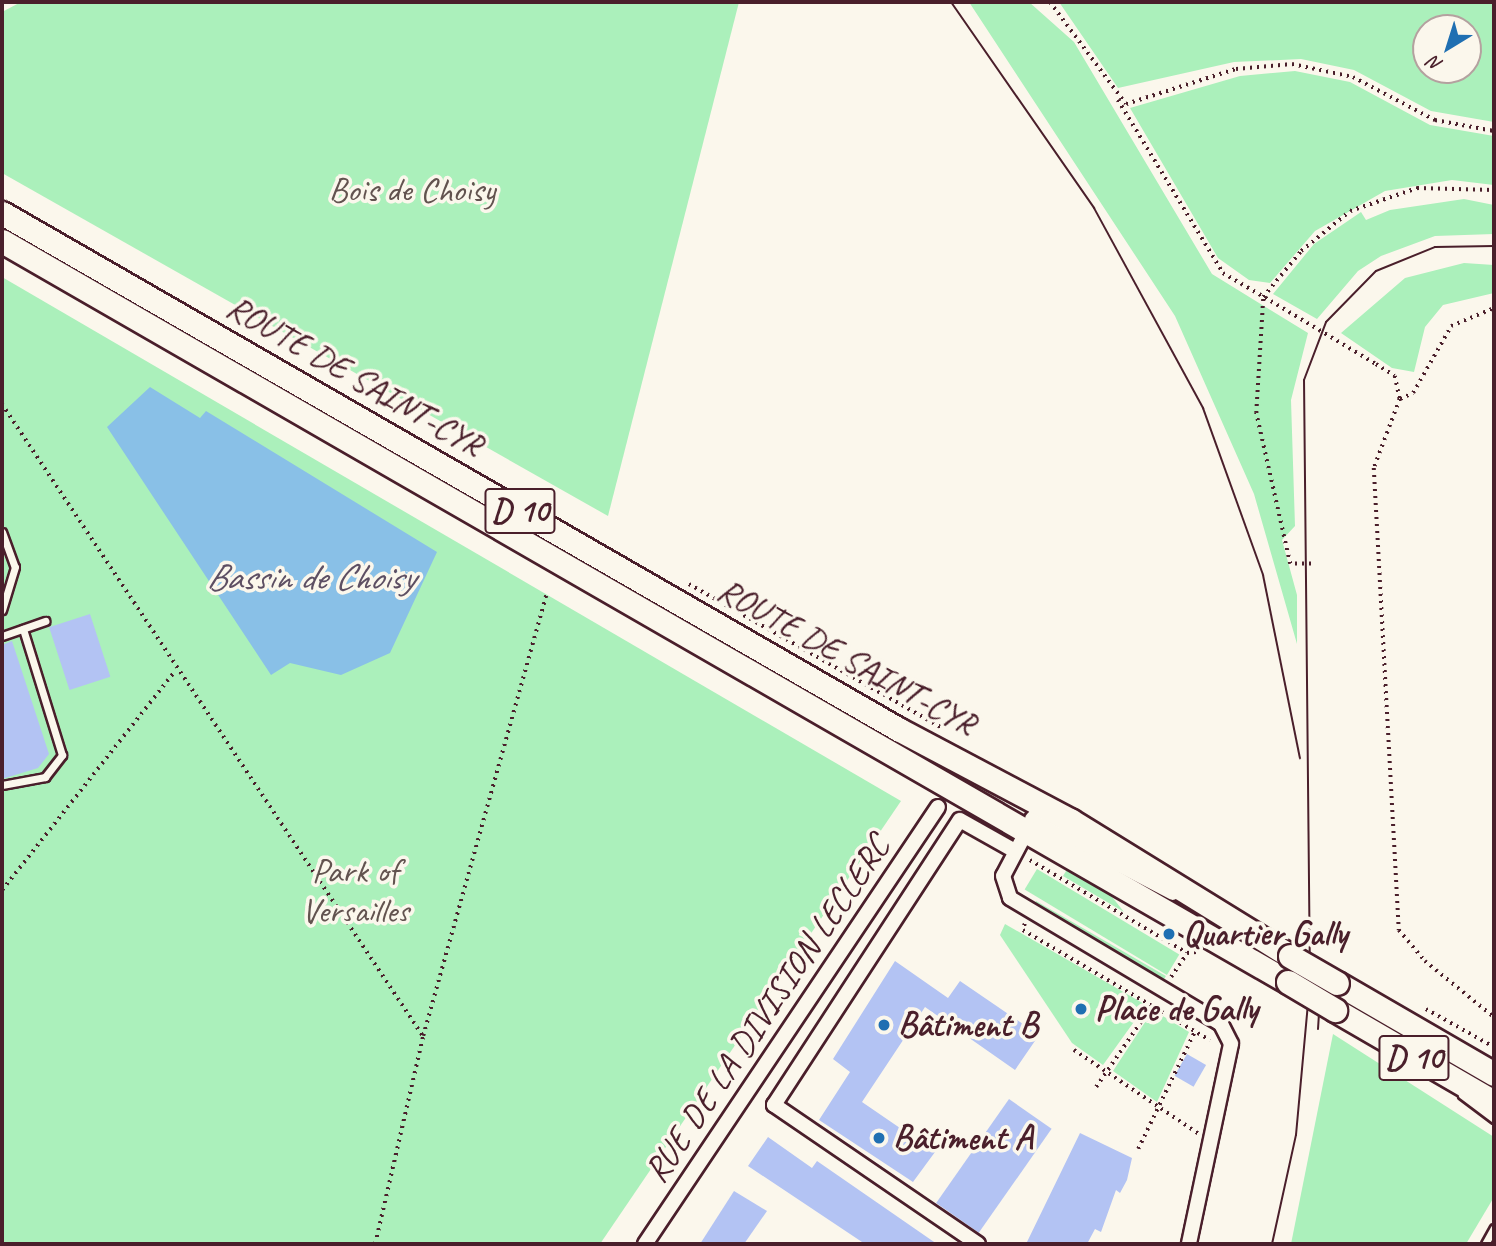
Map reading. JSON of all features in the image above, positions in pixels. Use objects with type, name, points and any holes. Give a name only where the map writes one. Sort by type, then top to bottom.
[{"type":"main road","name":"ROUTE DE SAINT-CYR","points":[[2,213],[898,729],[1029,826]]},
{"type":"main road","name":"ROUTE DE SAINT-CYR","points":[[2,241],[1029,826]]},
{"type":"main road","name":"D 10","points":[[1029,826],[1207,907],[1494,1074]]},
{"type":"main road","name":"D 10","points":[[1029,826],[1421,1062],[1494,1102]]},
{"type":"street","name":"RUE DE LA DIVISION LECLERC","points":[[645,1244],[939,807]]},
{"type":"street","points":[[978,1244],[774,1105],[960,820],[1029,826],[1003,887],[1030,912],[1221,1024],[1231,1044],[1189,1244]]},
{"type":"lane","points":[[2,532],[15,567],[2,610]]},
{"type":"lane","points":[[2,636],[45,621]]},
{"type":"lane","points":[[2,785],[45,777],[62,755],[23,629]]},
{"type":"lane","points":[[1421,1062],[1494,1119]]},
{"type":"lane","points":[[1485,1244],[1494,1228]]},
{"type":"path","points":[[1050,2],[1115,96],[1223,274],[1395,376],[1400,400],[1374,468],[1373,506],[1399,930],[1425,961],[1494,1017]]},
{"type":"path","points":[[1115,96],[1126,104],[1236,69],[1292,64],[1353,77],[1435,120],[1494,131]]},
{"type":"path","points":[[1311,564],[1290,564],[1256,413],[1263,297],[1316,237],[1350,211],[1417,188],[1494,190]]},
{"type":"path","points":[[1400,400],[1412,393],[1451,326],[1494,308]]},
{"type":"path","points":[[2,404],[175,671],[423,1036]]},
{"type":"path","points":[[375,1244],[423,1036],[546,594]]},
{"type":"path","points":[[2,890],[175,671]]},
{"type":"path","points":[[1036,864],[1187,953],[1210,958]]},
{"type":"path","points":[[1030,912],[1023,930],[1217,1045]]},
{"type":"path","points":[[1176,971],[1187,953]]},
{"type":"path","points":[[1096,1087],[1157,997]]},
{"type":"path","points":[[1138,1149],[1195,1030]]},
{"type":"path","points":[[1074,1050],[1204,1137]]},
{"type":"path","points":[[1202,1148],[1206,1124]]},
{"type":"green space","name":"Bois de Choisy","points":[[21,2],[739,2],[608,516],[2,173],[2,12]]},
{"type":"green space","points":[[969,2],[1029,2],[1074,42],[1212,274],[1308,333],[1291,400],[1295,526],[1282,540],[1297,595],[1297,644],[1254,494],[1175,316]]},
{"type":"green space","points":[[1059,2],[1494,2],[1494,122],[1431,111],[1354,70],[1301,59],[1234,62],[1118,88]]},
{"type":"green space","points":[[1295,71],[1350,82],[1430,125],[1494,136],[1494,185],[1452,180],[1385,191],[1315,231],[1270,283],[1249,280],[1218,258],[1130,108],[1240,76]]},
{"type":"green space","points":[[1464,199],[1494,205],[1494,234],[1435,236],[1381,256],[1358,271],[1317,319],[1273,294],[1314,244],[1361,212],[1366,220],[1390,210]]},
{"type":"green space","points":[[1464,263],[1494,265],[1494,293],[1443,305],[1425,327],[1414,372],[1392,368],[1341,333],[1405,278]]},
{"type":"green space","name":"Park of Versailles","points":[[2,277],[901,801],[600,1244],[2,1244]]},
{"type":"green space","points":[[1068,868],[1105,888],[1124,912],[1063,876]]},
{"type":"green space","points":[[1037,869],[1179,954],[1167,975],[1025,890]]},
{"type":"green space","points":[[1036,901],[1166,976],[1162,982],[1032,907]]},
{"type":"green space","points":[[1005,924],[1146,1005],[1103,1065],[1072,1043],[1000,935]]},
{"type":"green space","points":[[1153,1010],[1189,1032],[1157,1102],[1113,1071]]},
{"type":"green space","points":[[1333,1034],[1494,1137],[1494,1197],[1466,1244],[1291,1244]]},
{"type":"water","name":"Bassin de Choisy","points":[[150,387],[200,418],[206,411],[437,552],[390,653],[341,675],[290,663],[271,675],[107,427]]},
{"type":"building","points":[[90,614],[110,677],[69,690],[49,627]]},
{"type":"building","points":[[12,641],[49,754],[38,768],[2,779],[2,645]]},
{"type":"building","points":[[895,961],[948,998],[960,981],[1039,1035],[1015,1070],[925,1007],[862,1102],[935,1152],[913,1182],[819,1120],[850,1072],[833,1059]]},
{"type":"building","points":[[1187,1054],[1206,1065],[1194,1087],[1174,1076]]},
{"type":"building","points":[[1009,1099],[1052,1129],[979,1233],[936,1203]]},
{"type":"building","points":[[1080,1133],[1132,1158],[1127,1180],[1120,1193],[1116,1190],[1101,1232],[1095,1229],[1087,1244],[1026,1244]]},
{"type":"building","points":[[768,1137],[812,1168],[817,1161],[937,1244],[865,1244],[748,1166]]},
{"type":"building","points":[[734,1191],[767,1211],[744,1244],[700,1244]]},
{"type":"tram line","points":[[951,2],[1094,208],[1203,408],[1263,575],[1300,758]]},
{"type":"tram line","points":[[1272,1244],[1296,1135],[1310,982],[1304,380],[1326,322],[1376,271],[1435,247],[1494,246]]},
{"type":"tram line","points":[[1318,1029],[1321,981]]},
{"type":"place","name":"Quartier Gally","points":[[1169,934]]},
{"type":"place","name":"Place de Gally","points":[[1081,1009]]},
{"type":"place","name":"Bâtiment B","points":[[884,1025]]},
{"type":"place","name":"Bâtiment A","points":[[879,1138]]}]
